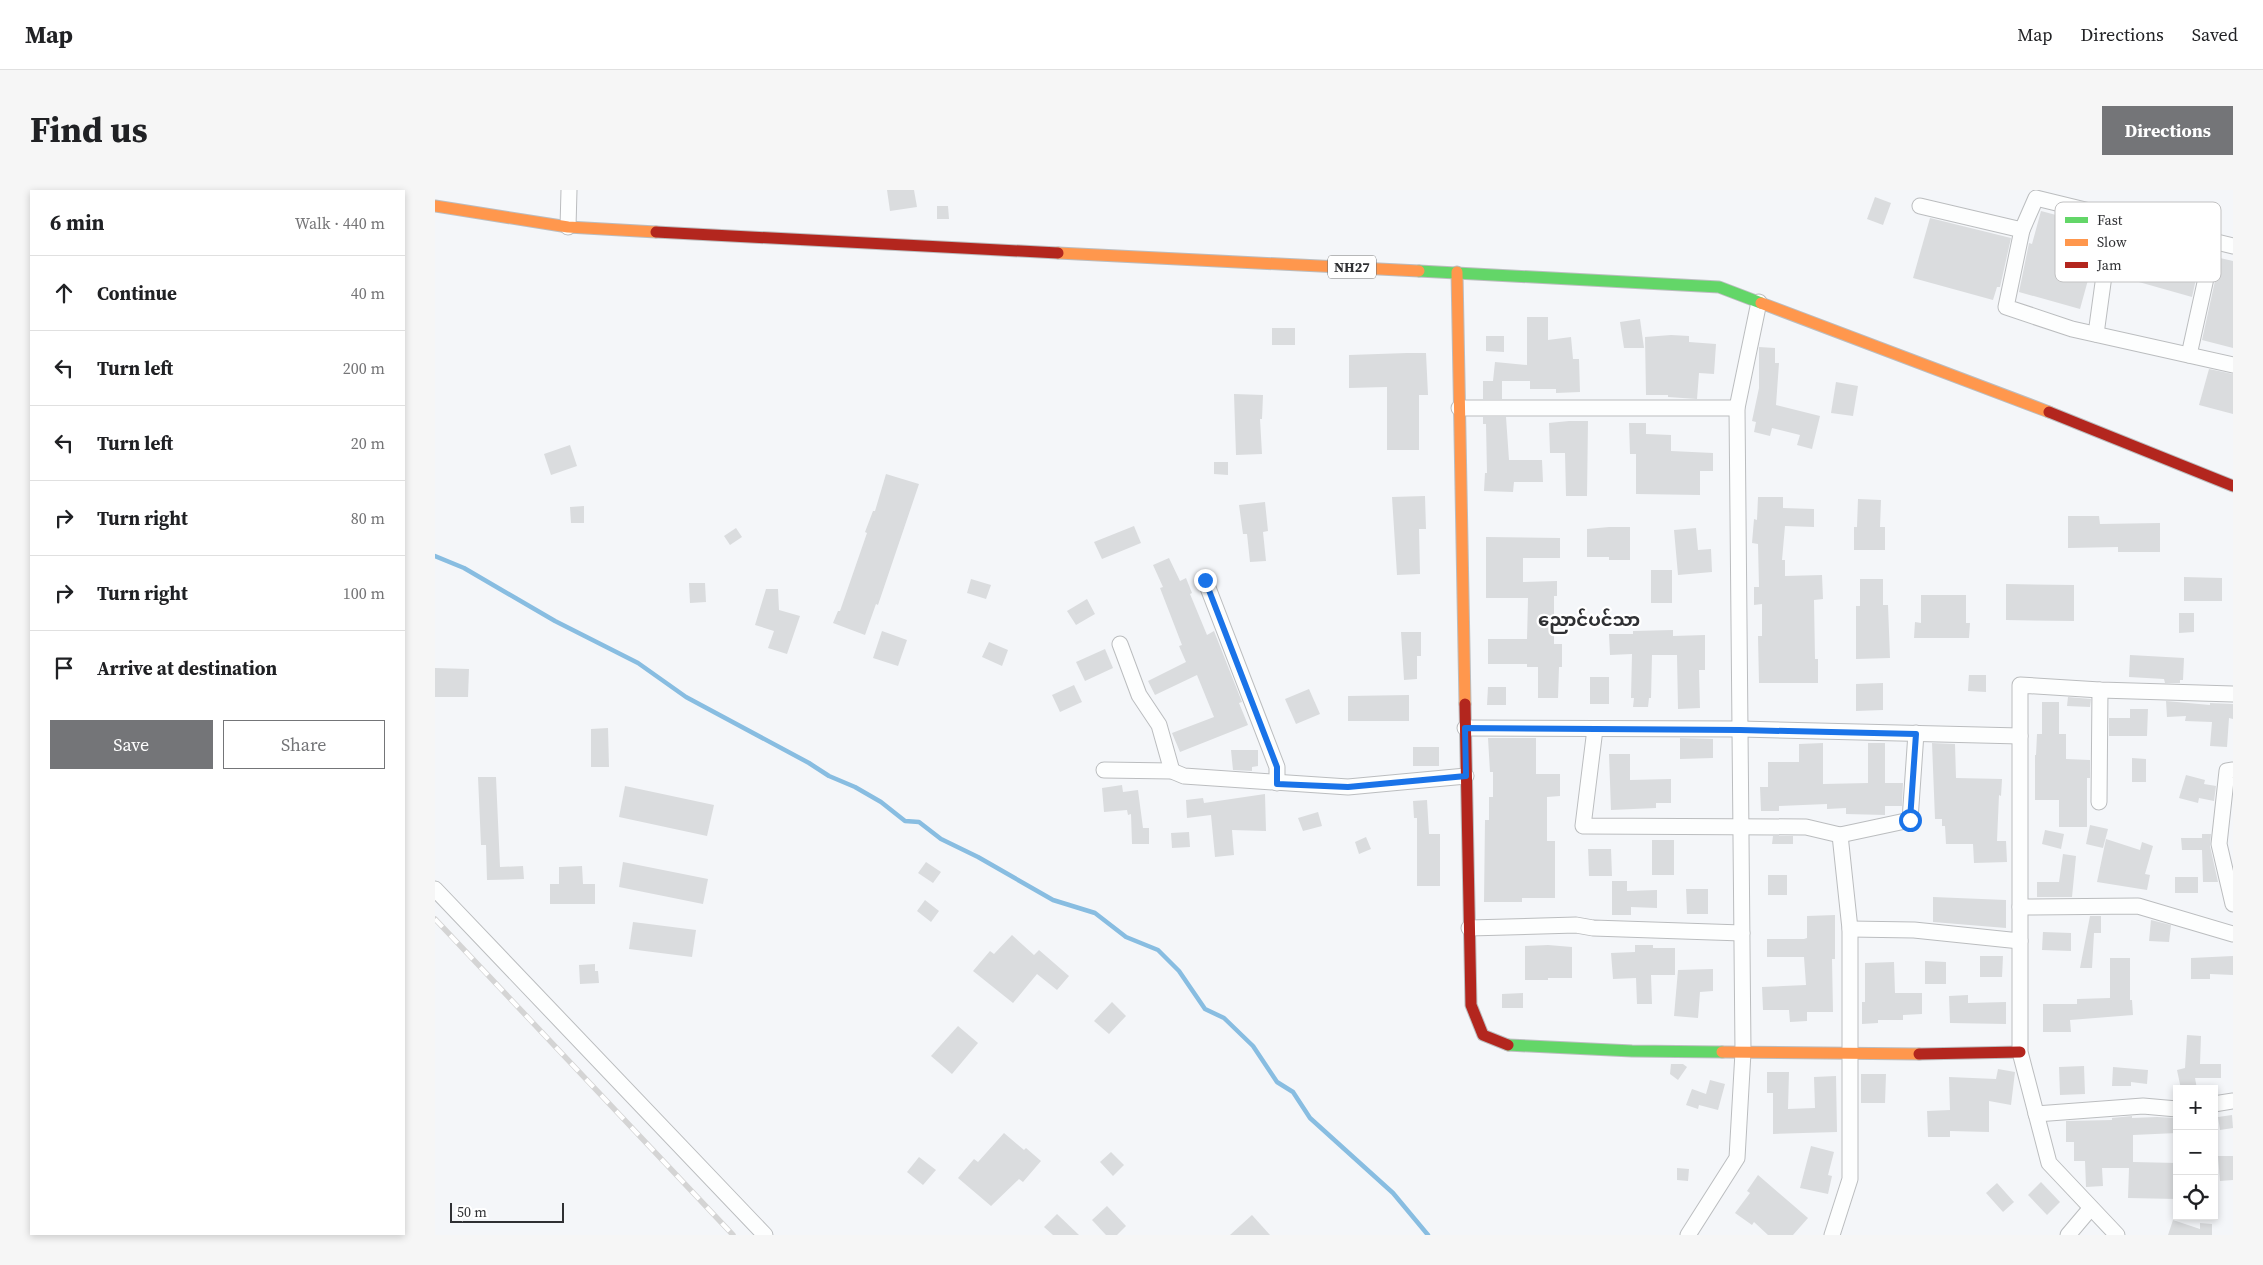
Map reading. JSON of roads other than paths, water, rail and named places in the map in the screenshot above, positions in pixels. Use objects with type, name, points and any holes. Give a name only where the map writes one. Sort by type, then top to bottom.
[{"type":"main road","name":"NH27","points":[[435,206],[568,227],[1719,286],[2108,434],[2233,486]]},
{"type":"main road","points":[[1457,272],[1471,1005],[1483,1036],[1506,1045],[1632,1050],[1849,1054],[2020,1052]]},
{"type":"street","points":[[568,227],[569,190]]},
{"type":"street","points":[[2055,203],[2035,198],[2022,230],[2006,307],[2072,329],[2233,365]]},
{"type":"street","points":[[1920,206],[2022,230]]},
{"type":"street","points":[[2096,334],[2103,282]]},
{"type":"street","points":[[2189,355],[2205,282]]},
{"type":"street","points":[[1688,1235],[1737,1158],[1743,1052],[1737,408],[1759,302]]},
{"type":"street","points":[[1459,408],[1737,408]]},
{"type":"street","points":[[1205,580],[1277,767],[1277,784]]},
{"type":"street","points":[[1121,644],[1139,695],[1159,725],[1173,771]]},
{"type":"street","points":[[2117,1235],[2049,1163],[2020,1052],[2020,685],[2100,690],[2233,694]]},
{"type":"street","points":[[2099,802],[2100,690]]},
{"type":"street","points":[[1465,728],[1740,730],[2020,736]]},
{"type":"street","points":[[1595,729],[1583,826],[1806,827],[1840,835],[1910,820],[1916,734]]},
{"type":"street","points":[[1104,770],[1173,771],[1184,776],[1277,784],[1348,787],[1466,776]]},
{"type":"street","points":[[2233,770],[2227,771],[2219,844],[2233,904]]},
{"type":"street","points":[[1832,1235],[1850,1179],[1850,929],[1840,835]]},
{"type":"street","points":[[435,889],[765,1235]]},
{"type":"street","points":[[2020,907],[2138,906],[2233,934]]},
{"type":"street","points":[[1469,928],[1576,925],[1593,928],[1742,933]]},
{"type":"street","points":[[1850,929],[1914,930],[2020,941]]},
{"type":"street","points":[[2218,1103],[2233,1101]]},
{"type":"street","points":[[2036,1114],[2143,1106],[2173,1109]]},
{"type":"street","points":[[2068,1235],[2090,1208]]},
{"type":"waterway","points":[[435,556],[464,568],[555,621],[638,663],[686,697],[809,763],[829,776],[855,787],[881,802],[905,821],[919,822],[941,839],[978,857],[1053,900],[1095,913],[1126,937],[1158,950],[1179,971],[1205,1009],[1224,1018],[1253,1046],[1277,1082],[1293,1092],[1310,1118],[1393,1193],[1428,1235]]},
{"type":"railway","points":[[435,919],[733,1235]]},
{"type":"district","name":"ညောင်ပင်သာ","points":[[1589,620]]}]
